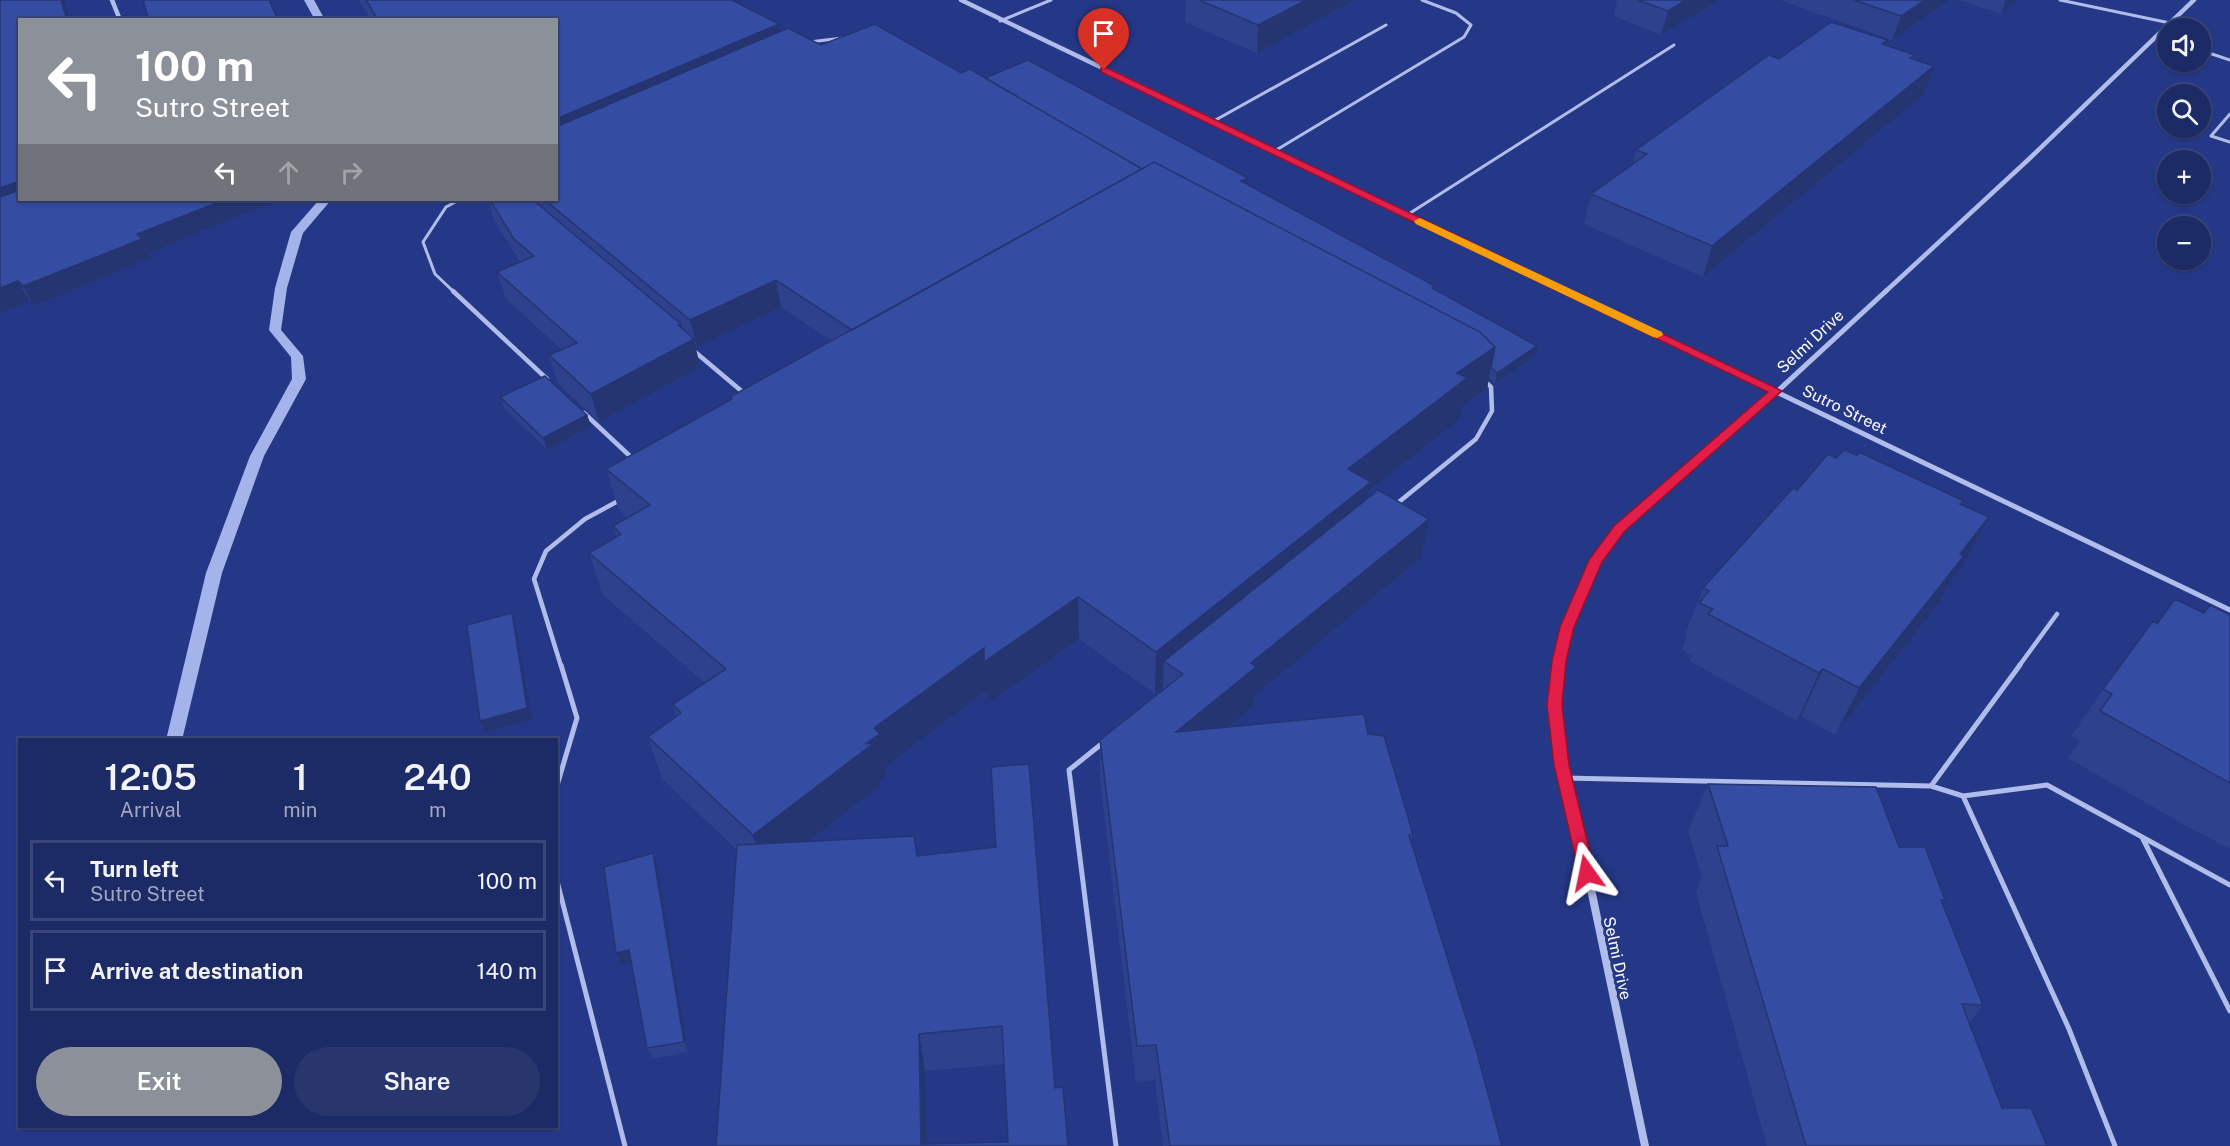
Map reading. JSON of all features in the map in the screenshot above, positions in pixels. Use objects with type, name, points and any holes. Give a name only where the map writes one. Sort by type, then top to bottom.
[{"type":"street","points":[[112,0],[119,18]]},
{"type":"street","name":"Sutro Street","points":[[960,0],[2230,610]]},
{"type":"street","name":"Selmi Drive","points":[[2175,18],[2194,0]]},
{"type":"street","name":"Selmi Drive","points":[[1645,1146],[1628,1075],[1583,851],[1565,778],[1554,705],[1559,661],[1567,627],[1596,560],[1619,529],[1776,391],[2029,159],[2157,37]]},
{"type":"lane","points":[[1000,21],[1051,0]]},
{"type":"lane","points":[[1273,152],[1464,37],[1472,25],[1456,13],[1422,0]]},
{"type":"lane","points":[[2060,0],[2157,20]]},
{"type":"lane","points":[[1212,122],[1386,25]]},
{"type":"lane","points":[[805,43],[840,38],[851,39]]},
{"type":"lane","points":[[1407,215],[1674,45]]},
{"type":"lane","points":[[2211,54],[2230,60]]},
{"type":"lane","points":[[2230,114],[2211,136],[2230,142]]},
{"type":"lane","points":[[457,201],[446,207],[423,242],[435,274],[554,386]]},
{"type":"lane","points":[[689,346],[752,400]]},
{"type":"lane","points":[[1392,507],[1476,439],[1492,411],[1491,387],[1483,378]]},
{"type":"lane","points":[[580,409],[639,465]]},
{"type":"lane","points":[[558,782],[577,718],[534,579],[546,551],[585,519],[626,497]]},
{"type":"lane","points":[[1931,786],[2057,614]]},
{"type":"lane","points":[[1106,740],[1069,770],[1116,1146]]},
{"type":"lane","points":[[1565,778],[1931,786],[1963,796],[2047,785],[2230,885]]},
{"type":"lane","points":[[1963,796],[2069,1029],[2115,1146]]},
{"type":"lane","points":[[2142,837],[2230,1011]]},
{"type":"lane","points":[[558,886],[625,1146]]},
{"type":"building","points":[[0,0],[61,0],[66,18],[18,18],[18,182],[0,188]]},
{"type":"building","points":[[143,0],[269,0],[277,18],[148,18]]},
{"type":"building","points":[[366,0],[732,0],[779,24],[558,118],[558,18],[377,18]]},
{"type":"building","points":[[1199,0],[1306,0],[1258,25]]},
{"type":"building","points":[[1638,0],[1686,0],[1668,11]]},
{"type":"building","points":[[1854,0],[1925,0],[1901,16]]},
{"type":"building","points":[[1831,22],[1887,40],[1882,44],[1915,55],[1910,58],[1934,66],[1712,246],[1591,194],[1647,154],[1636,150],[1769,55],[1779,59]]},
{"type":"building","points":[[875,24],[961,73],[970,69],[1142,169],[852,330],[776,280],[690,320],[546,201],[558,201],[558,126],[788,28],[821,45]]},
{"type":"building","points":[[1028,60],[1248,178],[1241,181],[1435,286],[1432,288],[1537,346],[1497,373],[1491,367],[1495,347],[1480,332],[1154,162],[1142,169],[985,78]]},
{"type":"building","points":[[1154,162],[1480,332],[1495,347],[1457,373],[1467,378],[1348,469],[1371,482],[1156,652],[1078,597],[984,662],[984,648],[874,728],[880,734],[865,744],[874,743],[753,835],[648,737],[681,713],[673,704],[726,669],[589,553],[621,534],[613,526],[650,505],[606,469],[732,399],[730,397]]},
{"type":"building","points":[[18,191],[18,201],[221,201],[137,234],[142,239],[23,286],[18,281],[0,288],[0,197]]},
{"type":"building","points":[[491,201],[534,201],[681,324],[678,325],[694,339],[591,394],[549,355],[577,343],[497,272],[534,256],[514,239]]},
{"type":"building","points":[[545,376],[587,415],[543,438],[500,397]]},
{"type":"building","points":[[1844,450],[1857,455],[1859,452],[1964,501],[1960,504],[1989,517],[1960,554],[1964,556],[1859,688],[1823,669],[1819,673],[1708,614],[1713,609],[1699,603],[1709,591],[1703,588],[1793,488],[1797,490],[1828,454],[1836,458]]},
{"type":"building","points":[[1378,490],[1429,519],[1251,663],[1256,667],[1176,732],[1364,714],[1368,734],[1384,736],[1413,834],[1409,835],[1477,1053],[1502,1146],[1170,1146],[1156,1045],[1137,1046],[1100,740],[1183,674],[1164,661]]},
{"type":"building","points":[[2175,599],[2204,613],[2210,605],[2230,615],[2230,783],[2100,711],[2112,694],[2103,689],[2153,621],[2157,624]]},
{"type":"building","points":[[512,613],[527,708],[480,721],[467,625]]},
{"type":"building","points":[[1029,764],[1055,1088],[1063,1087],[1068,1146],[716,1146],[737,845],[914,836],[917,856],[996,847],[991,767]],"holes":[[[1002,1026],[1008,1142],[921,1144],[919,1034]]]},
{"type":"building","points":[[1708,784],[1876,787],[1899,847],[1925,847],[1945,900],[1941,900],[1983,1005],[1962,1004],[2002,1108],[2031,1108],[2047,1146],[1806,1146],[1717,846],[1728,846]]},
{"type":"building","points":[[653,853],[684,1042],[647,1048],[629,950],[616,953],[604,867]]},
{"type":"waterway","points":[[309,0],[319,18]]},
{"type":"waterway","points":[[174,738],[214,573],[257,456],[299,379],[297,356],[275,330],[281,288],[297,232],[324,201]]},
{"type":"slow traffic","points":[[1420,221],[1657,335]]},
{"type":"route","points":[[1104,70],[1776,391],[1742,424],[1680,473],[1619,529],[1596,560],[1567,627],[1559,661],[1554,705],[1561,765],[1587,873]]}]
